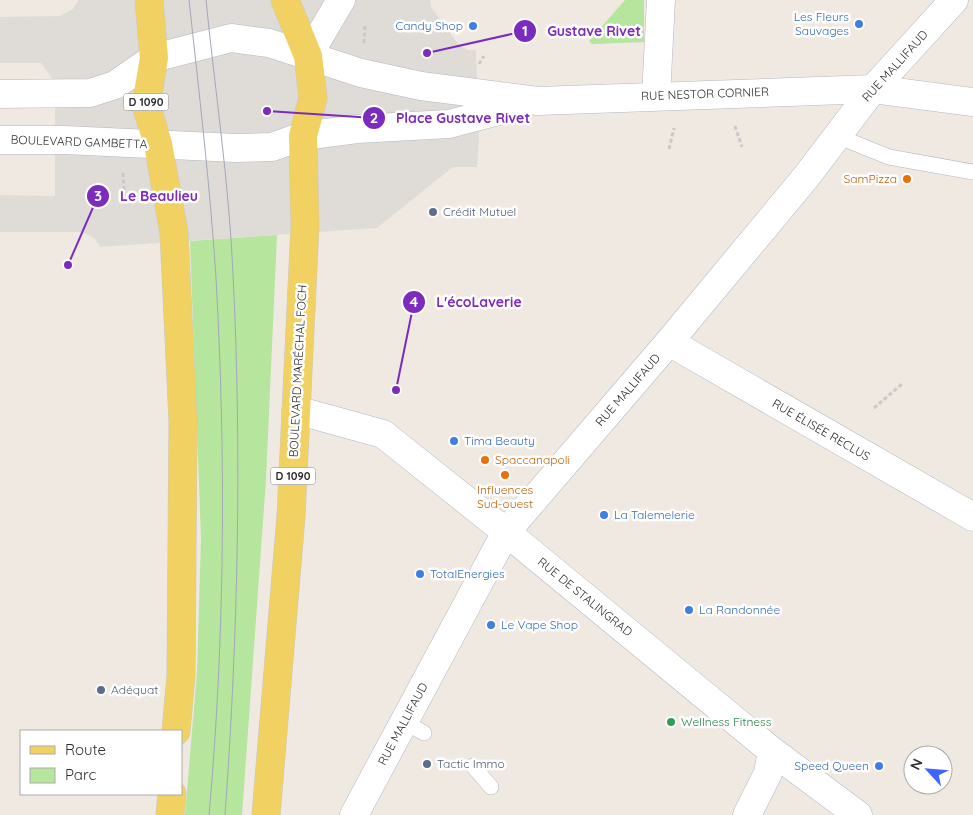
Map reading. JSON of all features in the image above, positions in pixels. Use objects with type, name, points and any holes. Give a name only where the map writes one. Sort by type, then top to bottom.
[{"type":"main road","name":"D 1090","points":[[149,0],[154,58],[146,105],[158,144],[174,233],[183,420],[181,676],[176,730]]},
{"type":"main road","name":"D 1090","points":[[286,0],[308,56],[312,98],[303,136]]},
{"type":"main road","name":"BOULEVARD MARÉCHAL FOCH","points":[[266,815],[291,516],[305,226],[303,136]]},
{"type":"main road","points":[[170,815],[172,795]]},
{"type":"street","points":[[308,56],[341,0]]},
{"type":"street","points":[[656,96],[660,0]]},
{"type":"street","name":"RUE MALLIFAUD","points":[[354,815],[414,727],[506,532],[669,342],[838,136],[873,89],[954,0]]},
{"type":"street","name":"RUE NESTOR CORNIER","points":[[154,58],[231,38],[269,43],[361,73],[421,86],[538,101],[873,89],[973,102]]},
{"type":"street","points":[[0,94],[90,93],[115,85],[154,58]]},
{"type":"street","name":"RUE NESTOR CORNIER","points":[[303,136],[357,128],[449,124],[538,101]]},
{"type":"street","name":"BOULEVARD GAMBETTA","points":[[0,140],[64,140],[272,147],[303,136]]},
{"type":"street","name":"RUE ÉLISÉE RECLUS","points":[[669,342],[973,517]]},
{"type":"street","name":"RUE DE STALINGRAD","points":[[296,410],[383,434],[506,532],[772,751],[858,815]]},
{"type":"street","points":[[748,815],[768,773],[772,751]]},
{"type":"lane","points":[[838,136],[889,157],[973,172]]},
{"type":"lane","points":[[473,766],[491,787]]},
{"type":"path","points":[[735,126],[742,147]]},
{"type":"path","points":[[670,149],[674,128]]},
{"type":"path","points":[[874,408],[903,383]]},
{"type":"green space","points":[[625,0],[644,0],[644,42],[592,44],[589,41]]},
{"type":"green space","points":[[277,235],[266,479],[242,815],[185,815],[197,672],[201,538],[190,241]]},
{"type":"shaded area","points":[[78,0],[430,0],[431,7],[459,45],[468,50],[476,50],[479,140],[477,167],[453,167],[377,228],[100,247],[94,238],[83,232],[0,232],[0,195],[55,196],[55,83],[41,63],[0,63],[0,17],[60,16],[73,9]]},
{"type":"tram line","points":[[189,0],[214,243],[221,412],[221,614],[209,815]]},
{"type":"tram line","points":[[206,0],[225,171],[231,240],[236,342],[238,477],[236,612],[225,815]]},
{"type":"place","name":"Les Fleurs Sauvages","points":[[859,24]]},
{"type":"place","name":"Candy Shop","points":[[473,26]]},
{"type":"place","name":"Gustave Rivet","points":[[427,53]]},
{"type":"place","name":"Place Gustave Rivet","points":[[267,111]]},
{"type":"place","name":"SamPizza","points":[[907,179]]},
{"type":"place","name":"Crédit Mutuel","points":[[433,212]]},
{"type":"place","name":"Le Beaulieu","points":[[68,265]]},
{"type":"place","name":"L'écoLaverie","points":[[396,390]]},
{"type":"place","name":"Tima Beauty","points":[[454,441]]},
{"type":"place","name":"Spaccanapoli","points":[[485,460]]},
{"type":"place","name":"Influences Sud-ouest","points":[[505,475]]},
{"type":"place","name":"La Talemelerie","points":[[604,515]]},
{"type":"place","name":"TotalEnergies","points":[[420,574]]},
{"type":"place","name":"La Randonnée","points":[[689,610]]},
{"type":"place","name":"Le Vape Shop","points":[[491,625]]},
{"type":"place","name":"Adéquat","points":[[101,690]]},
{"type":"place","name":"Wellness Fitness","points":[[671,722]]},
{"type":"place","name":"Tactic Immo","points":[[427,764]]},
{"type":"place","name":"Speed Queen","points":[[879,766]]}]
